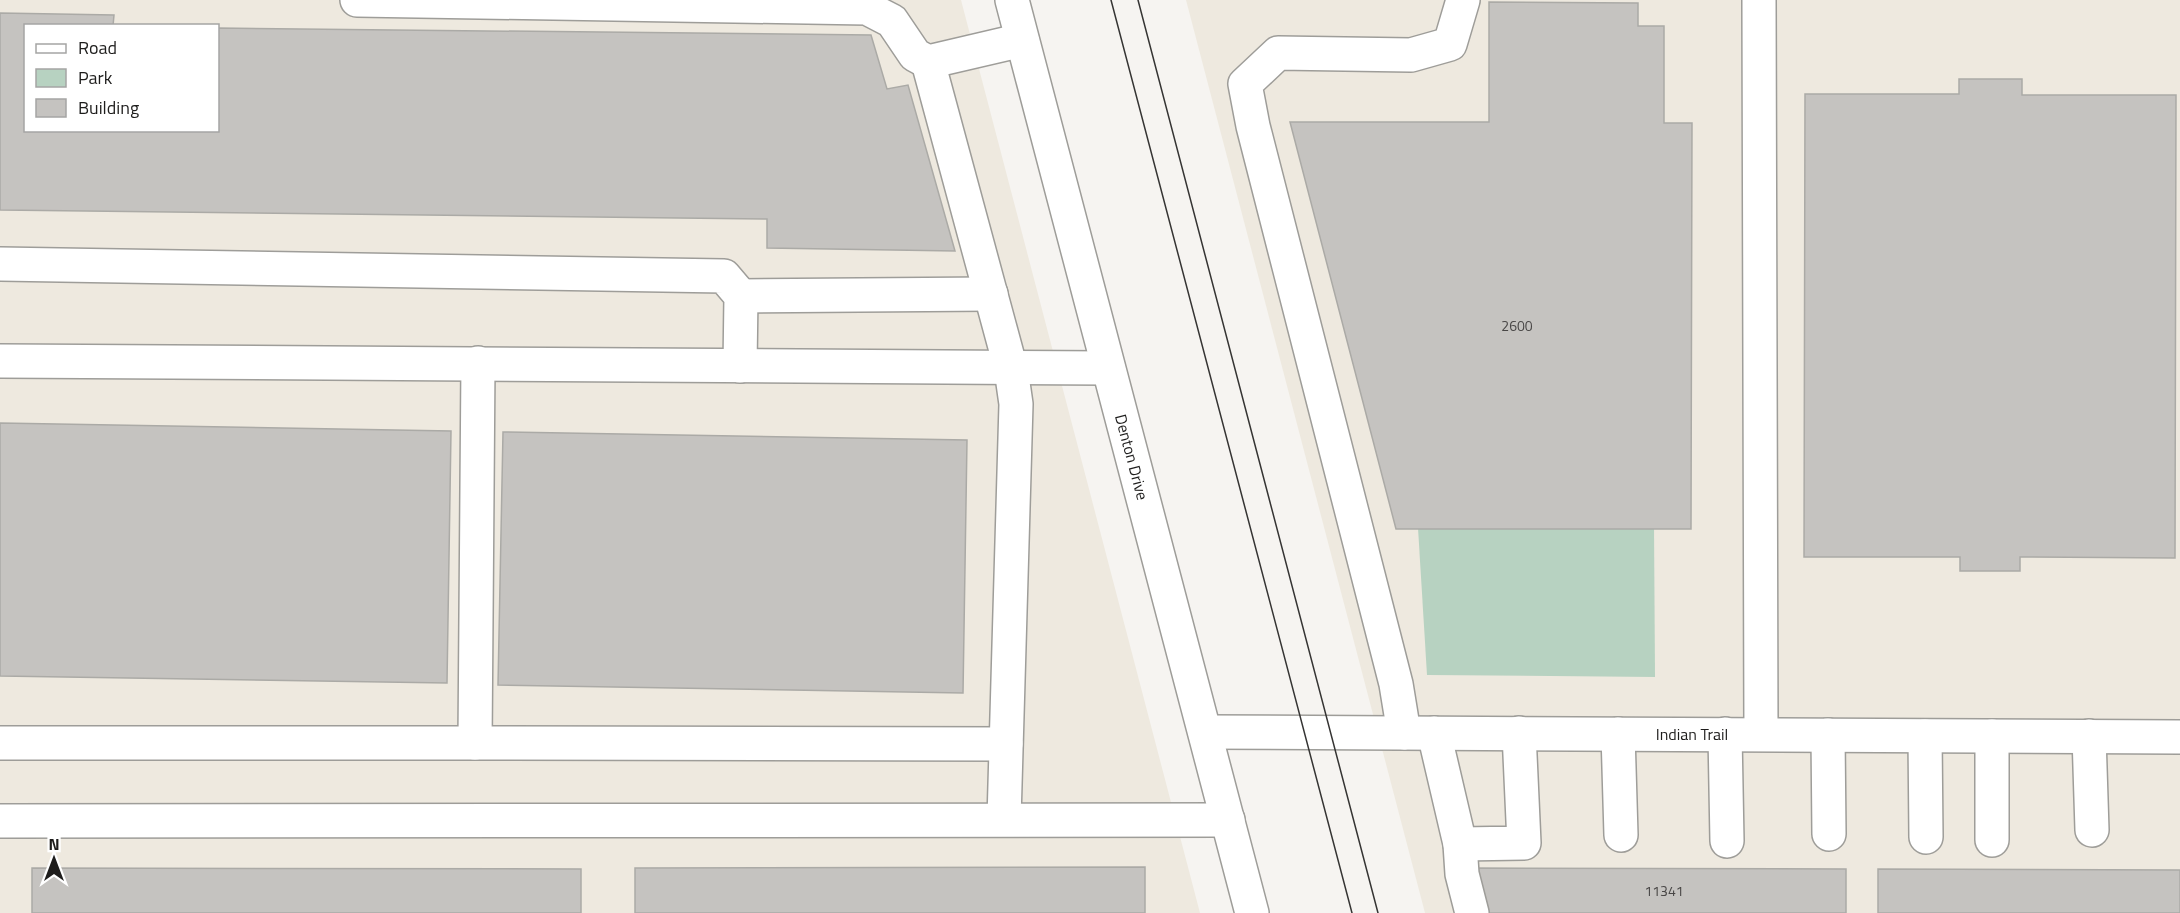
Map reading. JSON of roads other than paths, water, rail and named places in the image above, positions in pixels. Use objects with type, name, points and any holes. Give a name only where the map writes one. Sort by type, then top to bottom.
[{"type":"street","points":[[357,0],[867,8],[891,21],[915,55],[928,63],[1011,369],[1016,404],[1004,819]]},
{"type":"street","name":"Denton Drive","points":[[1012,0],[1252,913]]},
{"type":"street","points":[[1463,0],[1449,44],[1411,56],[1278,53],[1245,84],[1253,126],[1396,684],[1419,733],[1460,844],[1462,874],[1472,913]]},
{"type":"street","points":[[1759,0],[1761,734]]},
{"type":"street","points":[[928,63],[1022,40]]},
{"type":"street","points":[[0,264],[724,276],[741,296],[740,366]]},
{"type":"street","points":[[741,296],[991,294]]},
{"type":"street","points":[[0,361],[1108,368]]},
{"type":"street","points":[[476,743],[478,363]]},
{"type":"street","name":"Indian Trail","points":[[1204,732],[2180,737]]},
{"type":"street","points":[[1460,844],[1524,843],[1519,733]]},
{"type":"street","points":[[1618,734],[1621,835]]},
{"type":"street","points":[[1725,734],[1727,841]]},
{"type":"street","points":[[1828,735],[1829,834]]},
{"type":"street","points":[[1925,736],[1926,837]]},
{"type":"street","points":[[1992,736],[1992,840]]},
{"type":"street","points":[[2089,736],[2092,830]]},
{"type":"street","points":[[0,743],[1006,744]]},
{"type":"street","points":[[0,821],[1228,820]]},
{"type":"tram line","points":[[1111,0],[1352,913]]},
{"type":"tram line","points":[[1138,0],[1378,913]]}]
